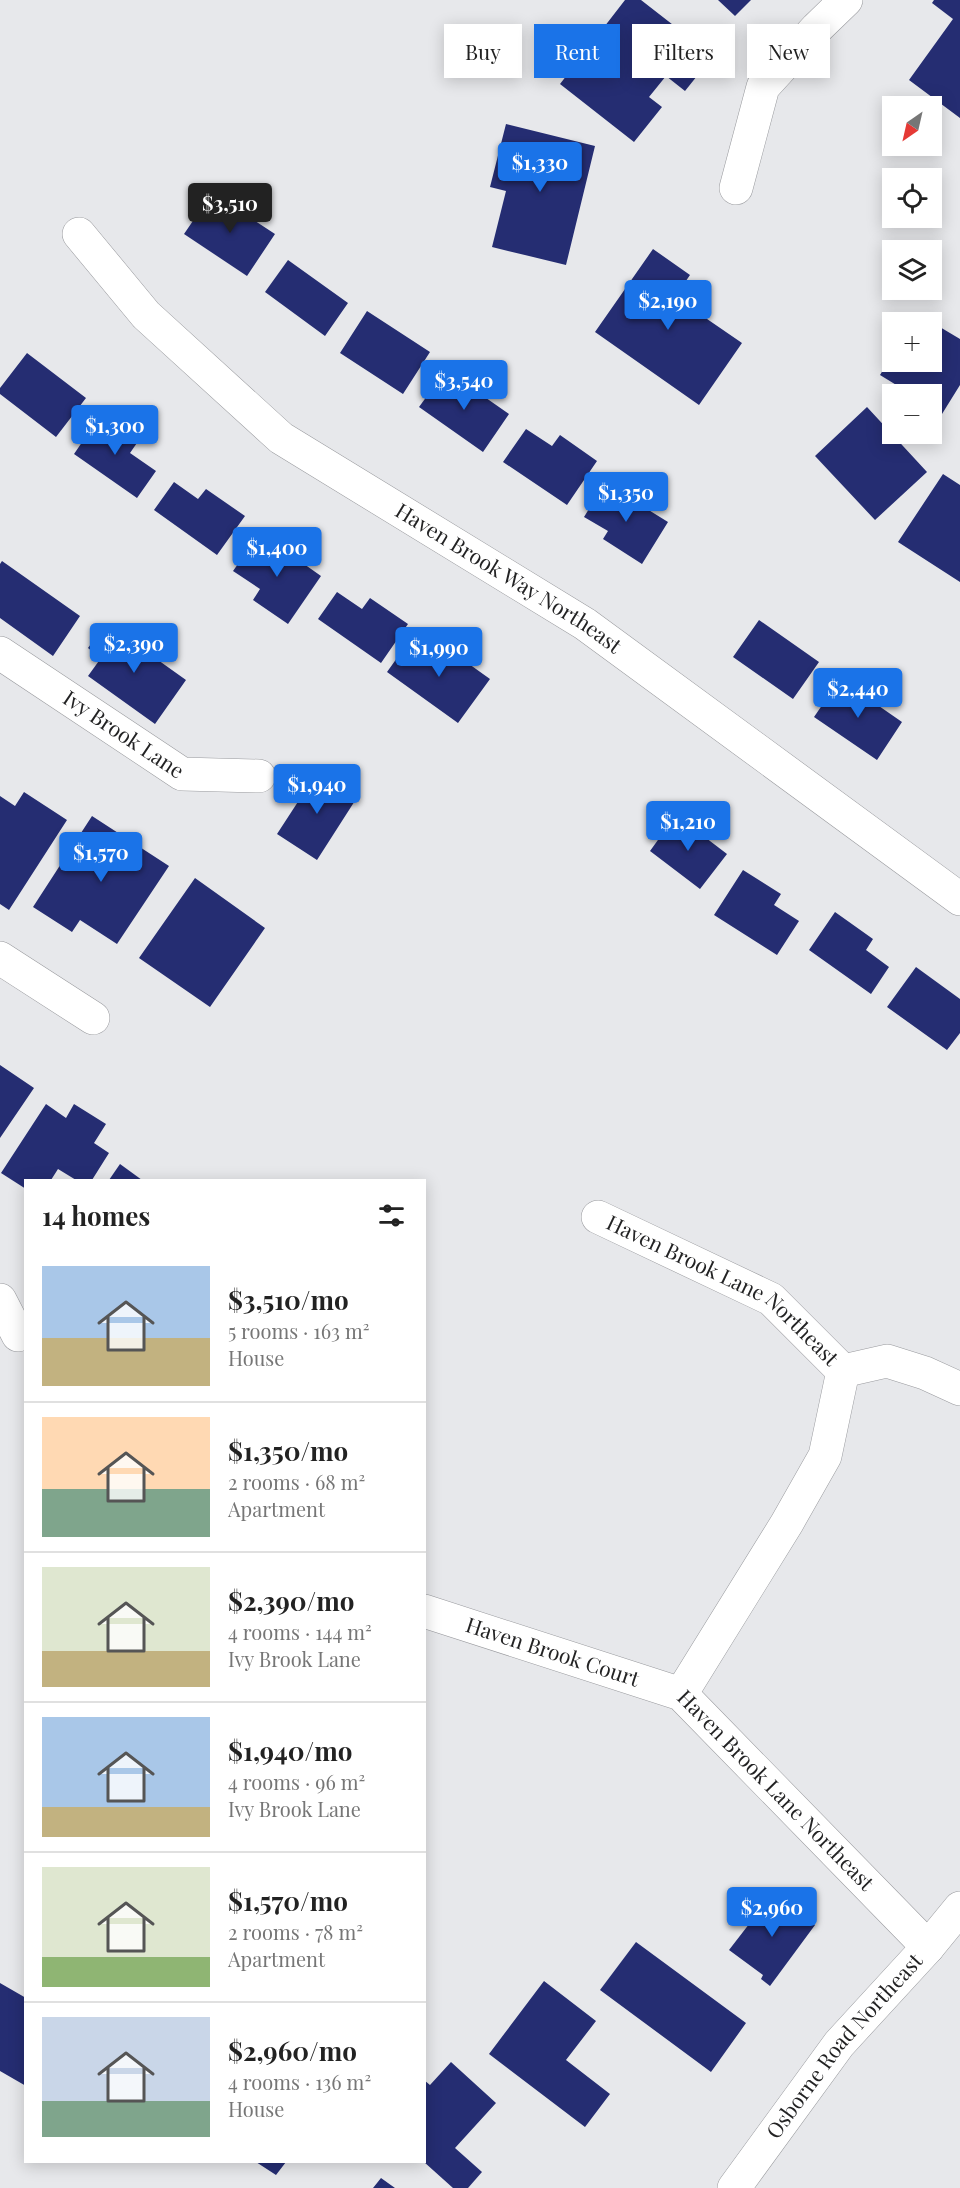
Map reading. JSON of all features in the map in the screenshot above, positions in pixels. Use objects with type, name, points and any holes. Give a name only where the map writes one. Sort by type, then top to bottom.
[{"type":"street","points":[[736,188],[763,87],[846,0]]},
{"type":"street","name":"Haven Brook Way Northeast","points":[[79,234],[146,315],[281,438],[585,624],[960,899]]},
{"type":"street","name":"Ivy Brook Lane","points":[[0,653],[182,774],[260,776]]},
{"type":"street","points":[[0,958],[93,1018]]},
{"type":"street","name":"Haven Brook Lane Northeast","points":[[598,1217],[771,1299],[843,1371],[825,1456],[681,1694],[928,1947]]},
{"type":"street","points":[[0,1300],[18,1335]]},
{"type":"street","points":[[843,1371],[887,1361],[925,1373],[960,1389]]},
{"type":"street","name":"Haven Brook Court","points":[[426,1612],[681,1694]]},
{"type":"street","name":"Osborne Road Northeast","points":[[734,2188],[839,2044],[928,1947],[960,1908]]},
{"type":"building","points":[[625,0],[641,0],[672,24],[632,24],[632,78],[664,78],[649,97],[662,107],[634,142],[560,84],[565,78],[620,78],[620,24],[606,24]]},
{"type":"building","points":[[718,0],[751,0],[735,16]]},
{"type":"building","points":[[934,0],[960,0],[960,118],[942,105],[942,96],[930,96],[909,80],[953,19],[932,3]]},
{"type":"building","points":[[669,78],[695,78],[685,91]]},
{"type":"building","points":[[506,124],[595,146],[566,265],[492,247],[506,191],[490,187]]},
{"type":"building","points":[[212,193],[275,234],[247,276],[184,234]]},
{"type":"building","points":[[653,249],[690,275],[675,297],[742,343],[699,405],[595,332]]},
{"type":"building","points":[[288,260],[348,303],[325,336],[265,292]]},
{"type":"building","points":[[367,311],[430,352],[403,394],[340,353]]},
{"type":"building","points":[[942,328],[960,339],[960,385],[942,414],[942,384],[895,384],[880,375],[882,372],[942,372]]},
{"type":"building","points":[[27,353],[86,398],[56,437],[0,394],[0,388]]},
{"type":"building","points":[[446,370],[509,414],[483,452],[419,407]]},
{"type":"building","points":[[867,407],[882,423],[882,444],[901,444],[927,472],[875,520],[815,456]]},
{"type":"building","points":[[102,413],[139,440],[130,453],[156,471],[137,498],[74,454]]},
{"type":"building","points":[[526,429],[552,446],[560,435],[597,461],[567,505],[503,462]]},
{"type":"building","points":[[943,474],[960,485],[960,582],[898,542]]},
{"type":"building","points":[[174,482],[198,499],[206,489],[245,516],[217,555],[154,510]]},
{"type":"building","points":[[605,483],[668,522],[642,564],[603,539],[608,531],[584,517]]},
{"type":"building","points":[[260,533],[321,576],[288,624],[253,600],[260,589],[233,571]]},
{"type":"building","points":[[2,561],[80,616],[53,656],[0,618],[0,564]]},
{"type":"building","points":[[337,592],[362,609],[370,598],[408,624],[381,663],[318,619]]},
{"type":"building","points":[[759,620],[819,662],[793,699],[733,657]]},
{"type":"building","points":[[106,623],[186,680],[155,724],[88,676],[101,658],[88,648]]},
{"type":"building","points":[[412,637],[435,653],[441,644],[490,679],[458,723],[387,672]]},
{"type":"building","points":[[840,679],[902,722],[877,760],[814,717]]},
{"type":"building","points":[[318,771],[358,796],[317,860],[277,834]]},
{"type":"building","points":[[24,792],[67,820],[9,910],[0,904],[0,796],[15,806]]},
{"type":"building","points":[[676,815],[727,854],[700,889],[650,851]]},
{"type":"building","points":[[92,816],[169,866],[117,944],[80,920],[72,932],[33,907]]},
{"type":"building","points":[[743,870],[781,894],[774,905],[799,921],[777,955],[714,915]]},
{"type":"building","points":[[195,878],[265,928],[210,1007],[139,958]]},
{"type":"building","points":[[835,912],[873,939],[866,950],[889,967],[871,994],[809,950]]},
{"type":"building","points":[[916,967],[960,999],[960,1033],[947,1050],[887,1007]]},
{"type":"building","points":[[0,1065],[34,1088],[0,1138]]},
{"type":"building","points":[[46,1104],[66,1118],[74,1104],[106,1124],[94,1143],[109,1153],[93,1179],[74,1179],[58,1169],[52,1179],[24,1179],[24,1188],[1,1173]]},
{"type":"building","points":[[120,1164],[141,1179],[110,1179]]},
{"type":"building","points":[[773,1893],[815,1925],[770,1986],[761,1979],[763,1975],[729,1950]]},
{"type":"building","points":[[636,1942],[746,2023],[711,2072],[600,1990]]},
{"type":"building","points":[[544,1981],[596,2021],[566,2060],[610,2094],[585,2127],[489,2054]]},
{"type":"building","points":[[0,1983],[24,1997],[24,2085],[0,2071]]},
{"type":"building","points":[[451,2062],[496,2103],[455,2148],[482,2172],[468,2188],[453,2188],[425,2163],[426,2082],[430,2085]]},
{"type":"building","points":[[258,2163],[285,2163],[276,2175]]},
{"type":"building","points":[[381,2178],[395,2188],[373,2188]]}]
